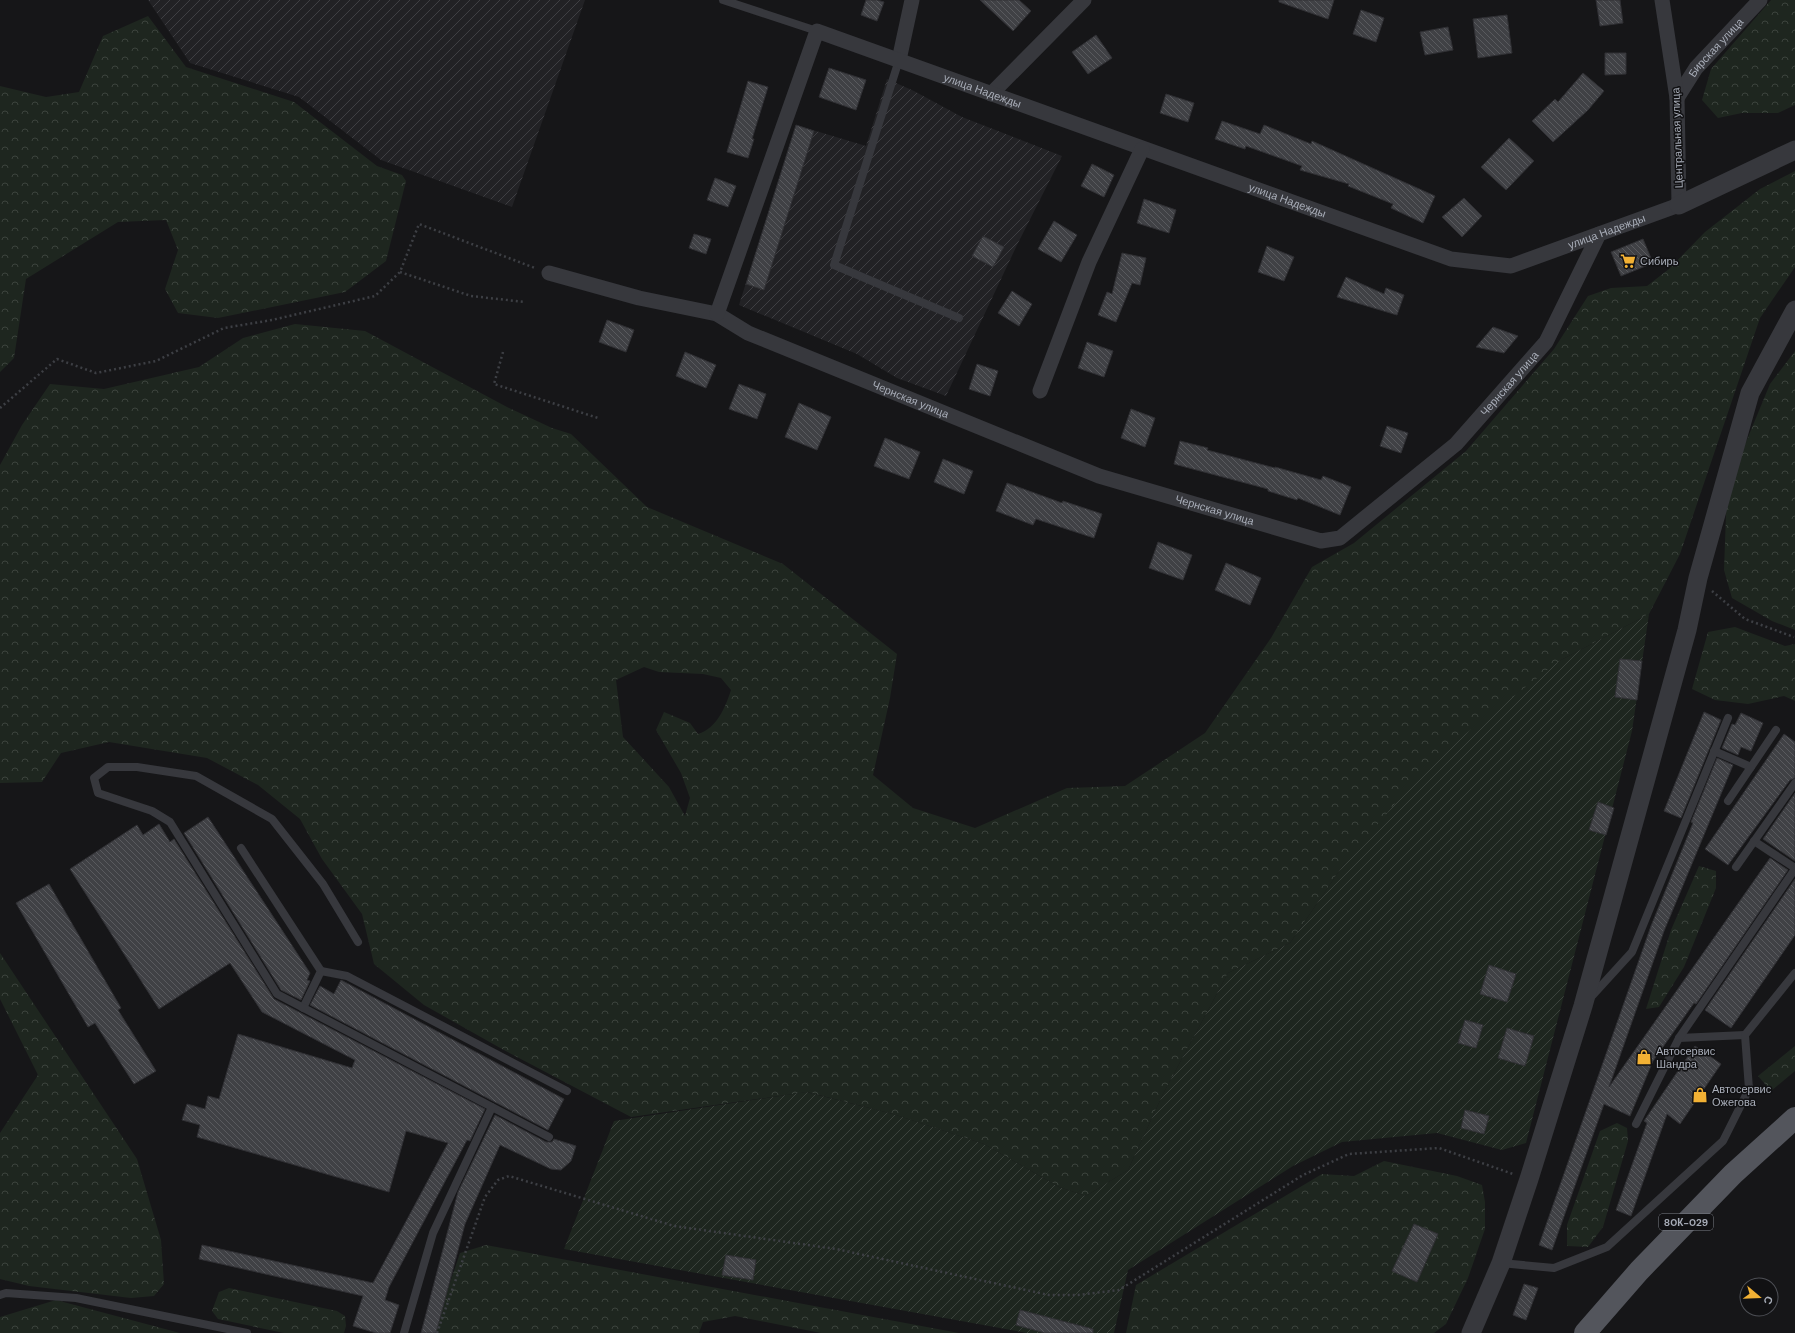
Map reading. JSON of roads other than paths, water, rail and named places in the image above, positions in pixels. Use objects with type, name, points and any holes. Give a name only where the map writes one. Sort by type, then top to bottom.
[{"type":"main road","name":"80К-029","points":[[1585,1333],[1639,1271],[1727,1180],[1795,1118]]},
{"type":"street","points":[[899,60],[912,0]]},
{"type":"street","points":[[991,94],[1084,0]]},
{"type":"street","name":"Центральная улица","points":[[1662,0],[1677,98],[1679,205]]},
{"type":"street","name":"Бирская улица","points":[[1677,98],[1696,68],[1760,0]]},
{"type":"street","name":"улица Надежды","points":[[817,31],[1451,259],[1511,266],[1679,205]]},
{"type":"street","points":[[717,314],[817,31]]},
{"type":"street","points":[[1040,391],[1089,262],[1142,149]]},
{"type":"street","points":[[1679,205],[1795,150]]},
{"type":"street","name":"Чернская улица","points":[[548,273],[638,298],[717,314],[748,332],[1099,476],[1321,540],[1340,538],[1456,444],[1546,342],[1599,234]]},
{"type":"street","points":[[1471,1333],[1501,1263],[1529,1179],[1582,1006],[1687,630],[1698,578],[1750,394],[1795,310]]},
{"type":"lane","points":[[723,0],[817,31]]},
{"type":"lane","points":[[899,60],[834,265],[959,318]]},
{"type":"lane","points":[[1582,1006],[1632,952],[1728,718]]},
{"type":"lane","points":[[1728,801],[1776,730]]},
{"type":"lane","points":[[1714,751],[1751,767]]},
{"type":"lane","points":[[358,942],[322,884],[272,819],[196,776],[137,767],[108,767],[94,778],[98,793],[152,811],[170,822],[277,994],[549,1137]]},
{"type":"lane","points":[[1736,867],[1795,783]]},
{"type":"lane","points":[[1636,1124],[1679,1038],[1795,868],[1754,841]]},
{"type":"lane","points":[[240,848],[321,970],[347,976],[567,1091]]},
{"type":"lane","points":[[303,1008],[321,970]]},
{"type":"lane","points":[[1501,1263],[1554,1268],[1607,1248],[1723,1142],[1749,1089],[1745,1036],[1795,973]]},
{"type":"lane","points":[[1679,1038],[1745,1036]]},
{"type":"lane","points":[[404,1333],[434,1233],[492,1107]]},
{"type":"lane","points":[[0,1295],[6,1293],[76,1298],[247,1333]]},
{"type":"place","name":"Сибирь","points":[[1628,261]]},
{"type":"place","name":"Автосервис Шандра","points":[[1644,1057]]},
{"type":"place","name":"Автосервис Ожегова","points":[[1700,1095]]}]
